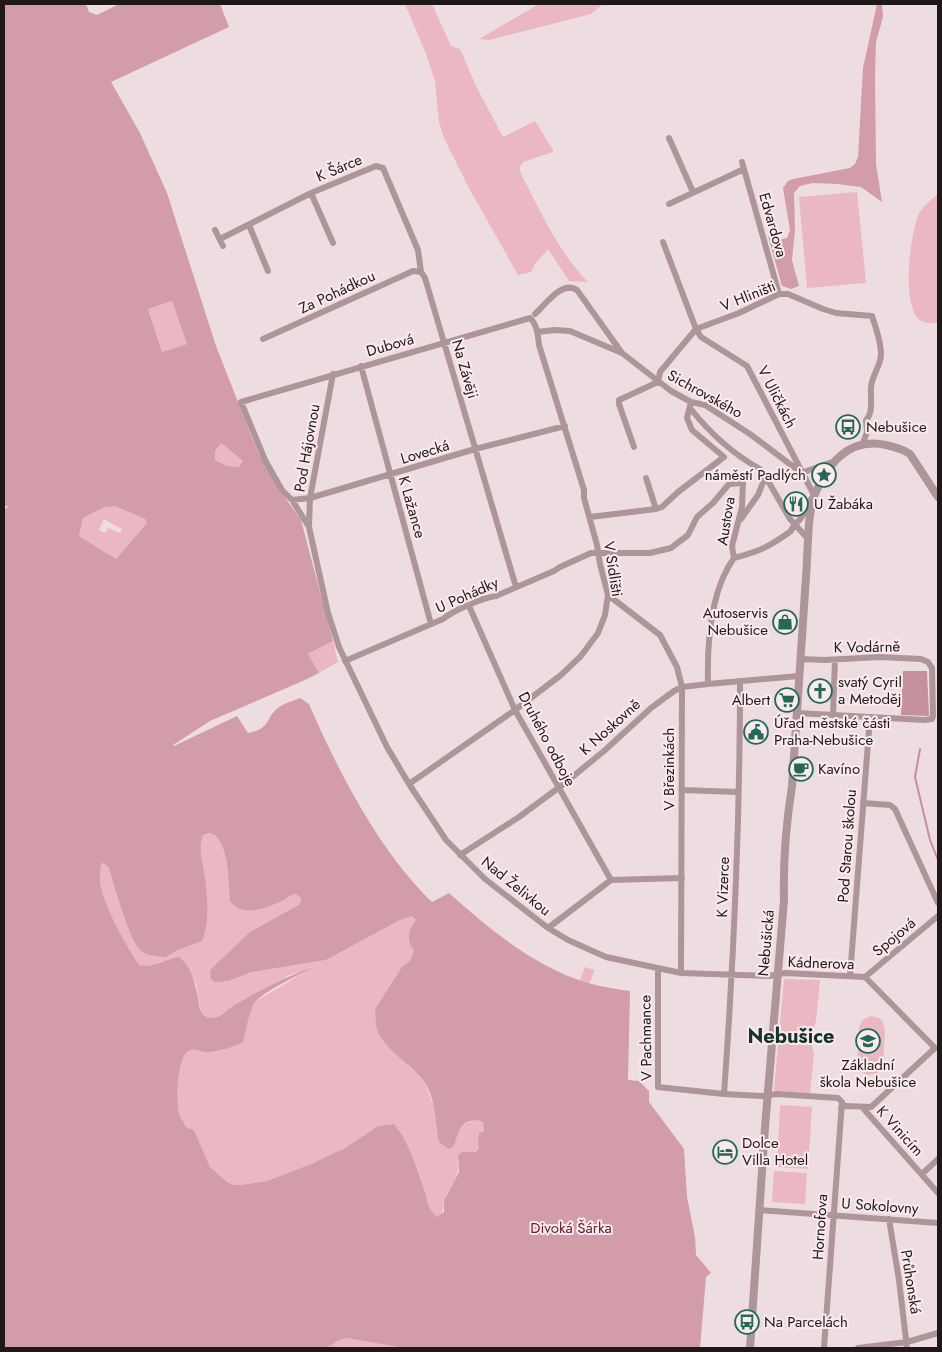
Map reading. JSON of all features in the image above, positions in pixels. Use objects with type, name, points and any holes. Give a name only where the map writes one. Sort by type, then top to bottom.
[{"type":"street","points":[[669,138],[693,192],[669,204]]},
{"type":"street","name":"K Šárce","points":[[220,239],[311,193],[376,166]]},
{"type":"street","name":"Na Závěji","points":[[376,166],[383,168],[418,250],[421,272],[426,278],[516,587]]},
{"type":"street","name":"Edvardova","points":[[693,192],[743,166],[780,294]]},
{"type":"street","name":"K Šárce","points":[[311,193],[333,243]]},
{"type":"street","points":[[249,225],[268,271]]},
{"type":"street","points":[[215,230],[223,246]]},
{"type":"street","name":"V Uličkách","points":[[663,242],[696,329],[701,337],[747,366],[801,473]]},
{"type":"street","name":"Za Pohádkou","points":[[263,339],[414,271],[421,272]]},
{"type":"street","name":"Sichrovského","points":[[535,314],[559,291],[569,286],[573,287],[578,290],[622,353]]},
{"type":"street","name":"V Hliništi","points":[[658,382],[660,372],[696,329],[739,313],[780,294],[788,294],[823,310],[872,316],[880,340],[881,356],[873,376],[870,412],[866,420],[867,432],[863,443]]},
{"type":"street","name":"Dubová","points":[[242,402],[528,318],[533,321],[537,332]]},
{"type":"street","name":"Sichrovského","points":[[537,332],[570,331],[622,353],[691,405],[705,405],[750,434],[801,473]]},
{"type":"street","name":"V Sídlišti","points":[[408,784],[515,710],[561,675],[581,656],[598,633],[605,615],[608,595],[584,490],[539,345],[537,332]]},
{"type":"street","name":"K Lažance","points":[[361,366],[431,624]]},
{"type":"street","name":"Pod Hájovnou","points":[[333,374],[310,498],[309,527],[328,613],[345,661]]},
{"type":"street","points":[[634,447],[618,402],[624,397],[658,382]]},
{"type":"street","name":"Pod Hájovnou","points":[[242,402],[265,460],[282,490],[292,500],[309,527]]},
{"type":"street","points":[[590,517],[662,507],[678,492],[724,457],[692,430],[687,418],[691,405]]},
{"type":"street","points":[[691,405],[702,423],[744,460],[760,469],[790,519],[809,540]]},
{"type":"street","name":"Lovecká","points":[[292,500],[310,498],[475,449],[565,426]]},
{"type":"street","points":[[708,684],[708,646],[711,620],[726,570],[734,558],[764,549],[791,531],[795,523],[801,520],[808,502],[835,461],[849,448],[863,443],[888,445],[904,450],[910,454],[938,497]]},
{"type":"street","points":[[809,540],[814,495],[801,473],[835,461]]},
{"type":"street","points":[[738,522],[758,495],[764,480],[760,469]]},
{"type":"street","points":[[646,478],[656,509]]},
{"type":"street","name":"Austova","points":[[598,552],[650,553],[671,548],[688,535],[697,517],[713,503],[729,484],[743,483],[743,499],[733,536],[734,558]]},
{"type":"street","name":"Nebušická","points":[[750,1348],[809,540]]},
{"type":"street","name":"U Pohádky","points":[[345,661],[587,554],[598,552]]},
{"type":"street","name":"V Březinkách","points":[[608,595],[660,635],[677,667],[682,687],[681,973]]},
{"type":"street","name":"Druhého odboje","points":[[469,606],[515,710],[611,880]]},
{"type":"street","name":"K Vodárně","points":[[801,659],[835,660],[880,657],[917,659],[928,662],[931,665],[932,719],[870,717]]},
{"type":"street","points":[[833,715],[835,660]]},
{"type":"street","name":"Nad Želivkou","points":[[345,661],[387,747],[408,784],[441,834],[460,855],[498,890],[548,928],[568,940],[606,957],[658,969],[681,973],[778,974]]},
{"type":"street","name":"K Noskovně","points":[[460,855],[519,818],[558,788],[604,751],[666,695],[682,687],[799,676]]},
{"type":"street","name":"K Vizerce","points":[[724,1094],[732,975],[740,681]]},
{"type":"street","points":[[797,713],[870,717]]},
{"type":"street","name":"Pod Starou školou","points":[[850,976],[870,717]]},
{"type":"street","points":[[682,790],[738,792]]},
{"type":"street","points":[[863,803],[890,806],[895,809],[938,903]]},
{"type":"street","points":[[548,928],[611,880],[682,878]]},
{"type":"street","name":"Spojová","points":[[865,977],[938,916]]},
{"type":"street","name":"V Pachmance","points":[[658,969],[658,1087],[724,1094],[768,1095]]},
{"type":"street","name":"Kádnerova","points":[[778,974],[865,977],[936,1048],[873,1106],[845,1106],[841,1108]]},
{"type":"street","points":[[768,1095],[838,1098],[842,1102],[841,1108]]},
{"type":"street","name":"K Vinicím","points":[[862,1107],[938,1193]]},
{"type":"street","name":"Hornofova","points":[[824,1348],[841,1108]]},
{"type":"street","points":[[922,1174],[938,1159]]},
{"type":"street","name":"U Sokolovny","points":[[759,1210],[938,1223]]},
{"type":"street","name":"Průhonská","points":[[888,1219],[899,1280],[907,1345]]},
{"type":"street","points":[[858,1348],[907,1345],[938,1333]]},
{"type":"street","points":[[750,1348],[756,1348]]},
{"type":"shaded area","points":[[405,4],[432,4],[451,46],[460,49],[477,88],[503,137],[535,121],[553,152],[523,162],[519,168],[552,233],[568,259],[588,282],[569,281],[548,249],[535,264],[531,272],[518,275],[469,188],[444,138],[439,122],[435,81]]},
{"type":"shaded area","points":[[539,4],[603,4],[591,14],[489,40],[479,39]]},
{"type":"shaded area","points":[[857,192],[866,283],[807,288],[799,197]]},
{"type":"shaded area","points":[[938,194],[938,323],[929,323],[920,320],[914,312],[909,286],[910,254],[919,213]]},
{"type":"shaded area","points":[[172,301],[187,344],[162,352],[148,309]]},
{"type":"shaded area","points":[[221,443],[244,462],[239,467],[227,466],[215,460],[215,451]]},
{"type":"shaded area","points":[[104,506],[115,506],[145,519],[147,523],[116,559],[79,536],[83,518]],"holes":[[[103,519],[122,529],[120,533],[108,528],[105,533],[99,530]]]},
{"type":"shaded area","points":[[333,641],[338,662],[319,673],[308,654]]},
{"type":"shaded area","points":[[903,671],[927,671],[929,716],[901,715]]},
{"type":"shaded area","points":[[209,833],[215,835],[220,842],[226,858],[230,902],[240,909],[250,911],[272,905],[294,894],[301,898],[300,904],[250,932],[213,967],[224,982],[252,972],[326,960],[400,920],[412,916],[416,920],[410,935],[410,943],[414,951],[409,962],[397,975],[375,1009],[378,1032],[426,1085],[434,1108],[439,1143],[458,1133],[462,1126],[471,1121],[483,1122],[484,1131],[479,1133],[480,1149],[457,1160],[458,1171],[444,1200],[443,1212],[437,1217],[429,1207],[426,1193],[408,1146],[394,1124],[378,1126],[345,1148],[311,1164],[267,1181],[240,1185],[232,1185],[227,1182],[210,1167],[194,1130],[186,1127],[178,1107],[178,1079],[185,1053],[192,1049],[207,1052],[226,1049],[256,1001],[308,970],[289,975],[211,1019],[201,1013],[196,984],[189,970],[163,961],[151,966],[139,966],[108,909],[101,888],[101,864],[104,863],[109,868],[122,912],[131,935],[140,950],[145,954],[166,957],[201,941],[204,933],[207,904],[201,847],[203,835]]},
{"type":"shaded area","points":[[585,967],[595,970],[589,984],[580,980]]},
{"type":"shaded area","points":[[784,979],[820,980],[812,1046],[814,1054],[810,1093],[774,1091]]},
{"type":"shaded area","points":[[871,1016],[879,1018],[885,1029],[883,1066],[878,1073],[869,1075],[861,1072],[857,1064],[859,1027],[863,1020]]},
{"type":"shaded area","points":[[780,1105],[812,1107],[808,1169],[777,1167]]},
{"type":"shaded area","points":[[774,1171],[807,1173],[805,1204],[772,1202]]},
{"type":"shaded area","points":[[347,1338],[403,1348],[320,1348]]},
{"type":"green space","name":"Divoká Šárka","points":[[4,4],[86,4],[89,12],[97,15],[119,4],[220,4],[229,27],[111,82],[140,133],[167,193],[216,346],[259,454],[279,489],[301,520],[333,641],[308,654],[319,673],[210,721],[173,745],[237,716],[248,733],[261,729],[278,708],[300,698],[309,704],[347,783],[377,835],[394,859],[432,902],[449,893],[497,934],[550,967],[588,983],[630,991],[628,1080],[639,1081],[649,1091],[649,1102],[684,1149],[687,1197],[695,1237],[696,1255],[711,1273],[706,1277],[700,1348],[403,1348],[347,1338],[320,1348],[4,1348],[4,509],[8,507],[4,505]],"holes":[[[172,301],[187,344],[162,352],[148,309]],[[221,443],[243,461],[239,467],[227,466],[215,460],[215,451]],[[115,506],[145,519],[147,523],[116,559],[79,536],[83,518],[104,507]],[[209,833],[215,835],[220,842],[226,858],[230,902],[237,908],[250,911],[261,909],[294,894],[301,898],[300,904],[250,932],[213,967],[210,971],[211,979],[215,982],[228,981],[252,972],[326,960],[400,920],[412,916],[416,920],[409,935],[414,951],[409,962],[402,967],[375,1009],[377,1029],[382,1039],[420,1076],[429,1090],[439,1142],[449,1149],[454,1146],[460,1130],[470,1121],[483,1122],[484,1131],[479,1133],[479,1149],[475,1152],[462,1152],[458,1155],[459,1172],[444,1200],[444,1212],[437,1217],[429,1207],[426,1193],[408,1146],[394,1124],[378,1126],[345,1148],[267,1181],[233,1185],[210,1167],[194,1130],[186,1127],[179,1113],[178,1078],[182,1059],[190,1050],[213,1051],[243,1042],[250,1013],[258,999],[272,989],[312,968],[272,984],[219,1016],[210,1018],[201,1012],[192,976],[187,966],[179,957],[154,965],[139,965],[108,909],[100,884],[101,864],[104,863],[109,868],[122,912],[131,935],[140,950],[145,954],[166,957],[178,950],[202,941],[205,932],[207,904],[201,850],[203,835]]]},
{"type":"green space","points":[[877,4],[882,4],[883,17],[876,42],[875,76],[876,164],[882,202],[861,187],[813,183],[800,186],[794,193],[795,230],[792,260],[799,286],[791,289],[782,286],[768,236],[776,241],[787,238],[790,230],[783,188],[788,181],[850,168],[855,164],[858,157],[863,68]]},
{"type":"waterway","points":[[920,749],[915,777],[930,840],[938,860]]},
{"type":"place","name":"Nebušice","points":[[848,427]]},
{"type":"place","name":"náměstí Padlých","points":[[824,475]]},
{"type":"place","name":"U Žabáka","points":[[796,504]]},
{"type":"place","name":"Autoservis Nebušice","points":[[785,622]]},
{"type":"place","name":"svatý Cyril a Metoděj","points":[[820,691]]},
{"type":"place","name":"Albert","points":[[787,700]]},
{"type":"place","name":"Úřad městské části Praha-Nebušice","points":[[756,732]]},
{"type":"place","name":"Kavíno","points":[[801,769]]},
{"type":"place","name":"Základní škola Nebušice","points":[[868,1041]]},
{"type":"place","name":"Dolce Villa Hotel","points":[[725,1152]]},
{"type":"place","name":"Na Parcelách","points":[[747,1322]]},
{"type":"district","name":"Nebušice","points":[[791,1036]]}]
